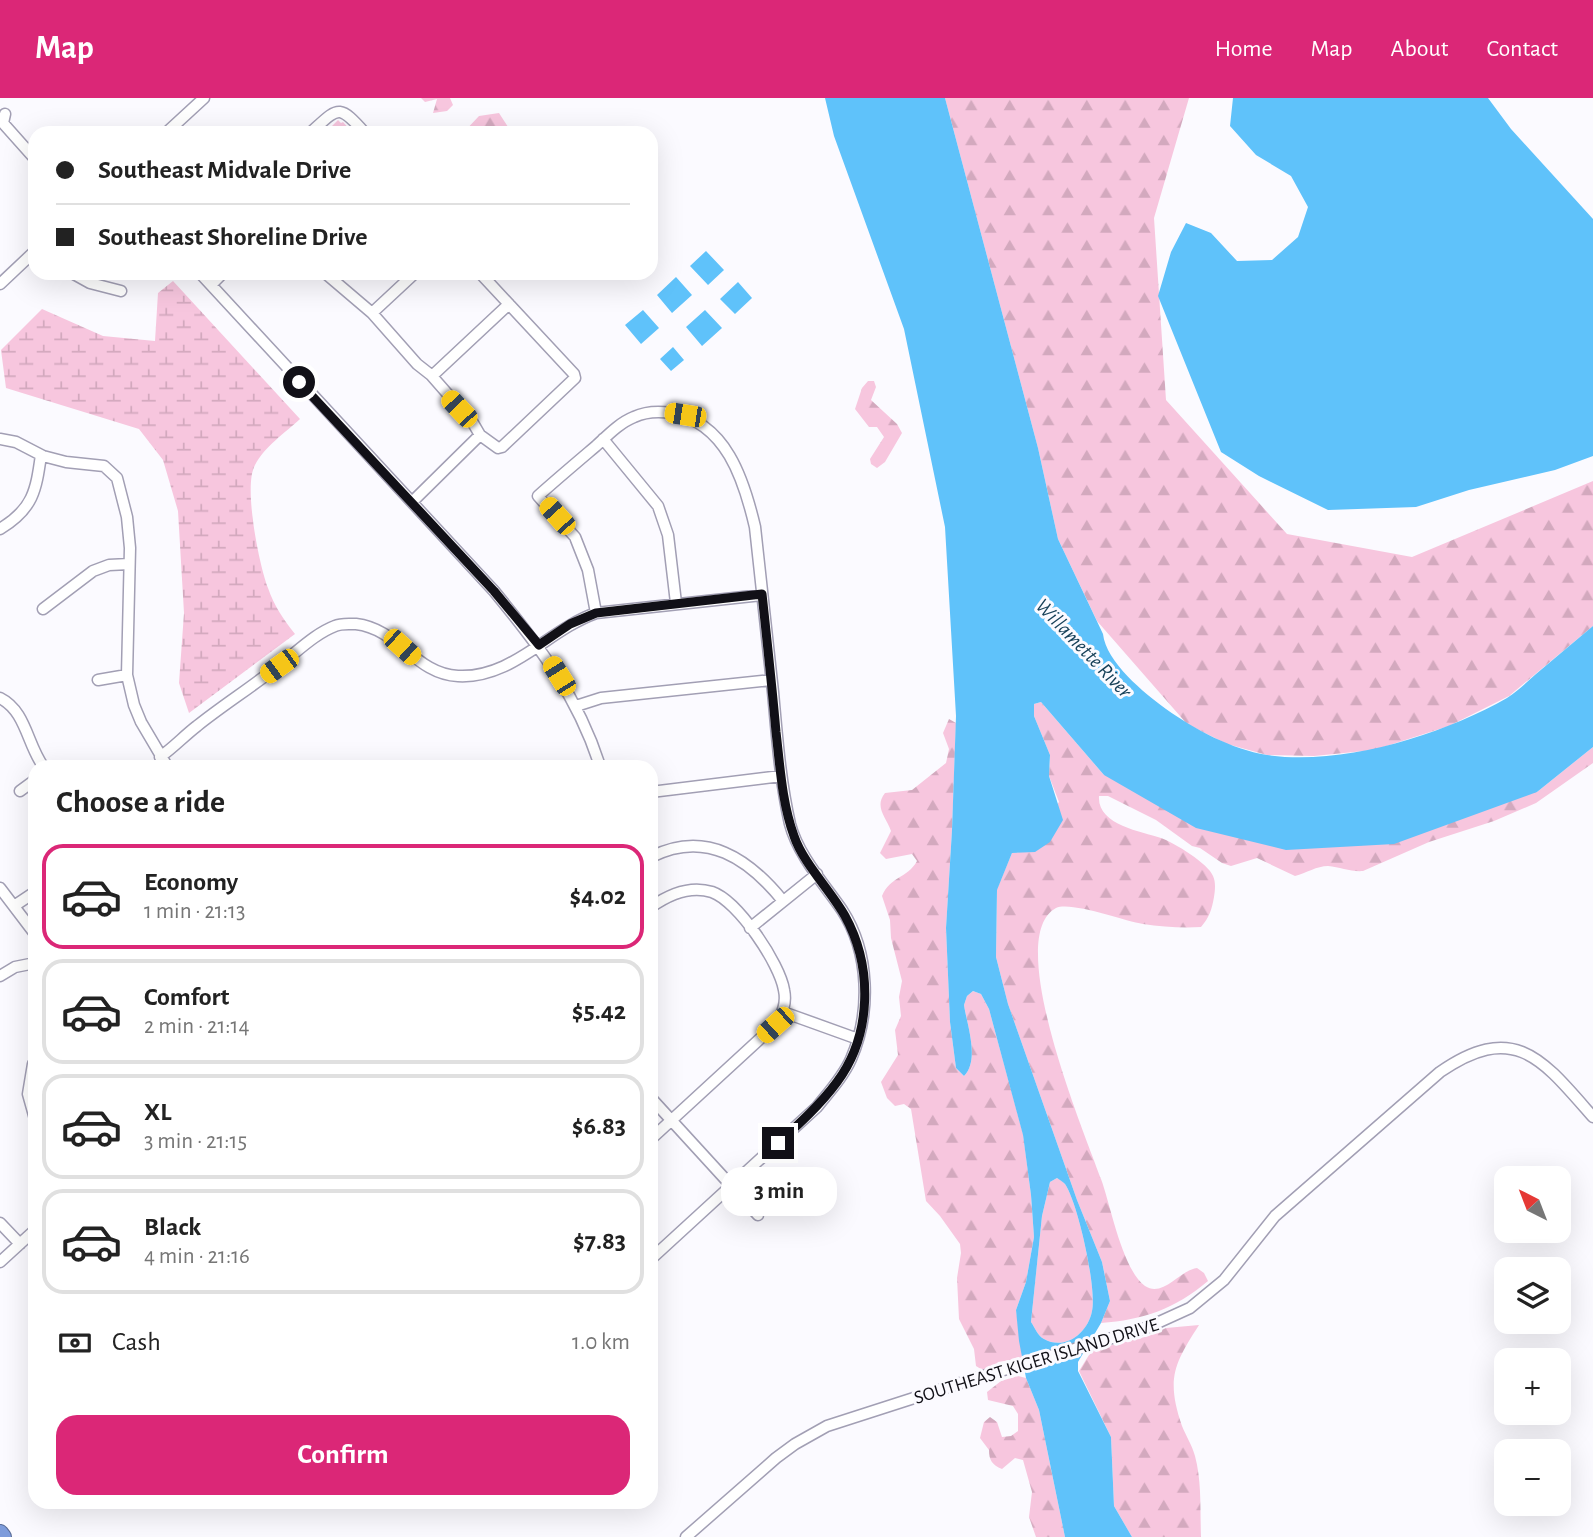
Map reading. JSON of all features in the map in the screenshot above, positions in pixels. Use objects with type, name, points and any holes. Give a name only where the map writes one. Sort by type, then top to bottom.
[{"type":"street","points":[[174,126],[204,98]]},
{"type":"street","points":[[318,126],[331,114],[342,111],[359,126]]},
{"type":"street","points":[[4,117],[3,123],[28,151]]},
{"type":"street","points":[[0,284],[28,257]]},
{"type":"street","points":[[0,265],[9,275]]},
{"type":"street","points":[[85,280],[121,291]]},
{"type":"street","points":[[206,280],[494,591],[539,645],[576,706],[598,760]]},
{"type":"street","points":[[211,285],[216,280]]},
{"type":"street","points":[[333,280],[372,313],[432,376],[473,423],[480,435],[498,448],[575,378],[487,280]]},
{"type":"street","points":[[372,313],[407,280]]},
{"type":"street","points":[[432,376],[509,304]]},
{"type":"street","points":[[596,613],[588,570],[575,537],[538,496],[632,417],[650,411],[685,415],[714,435],[737,469],[748,497],[755,527],[781,776],[794,839],[844,913],[857,939],[865,984],[864,1011],[858,1039],[838,1081],[817,1107],[658,1253]]},
{"type":"street","points":[[412,502],[480,435]]},
{"type":"street","points":[[0,439],[16,442],[41,455],[98,464],[109,468],[115,474],[127,517],[127,675],[134,705],[162,760]]},
{"type":"street","points":[[603,439],[658,506],[668,535],[676,603]]},
{"type":"street","points":[[0,529],[13,521],[31,501],[41,455]]},
{"type":"street","points":[[43,609],[93,571],[109,565],[129,564]]},
{"type":"street","points":[[160,757],[198,725],[309,642],[335,626],[358,624],[380,630],[424,665],[446,675],[458,677],[497,670],[515,662],[570,624],[596,613],[762,594]]},
{"type":"street","points":[[98,680],[127,675]]},
{"type":"street","points":[[576,706],[601,698],[771,680]]},
{"type":"street","points":[[0,698],[18,713],[39,760]]},
{"type":"street","points":[[658,791],[781,776]]},
{"type":"street","points":[[20,791],[28,785]]},
{"type":"street","points":[[658,854],[688,846],[711,848],[731,855],[753,868],[783,901]]},
{"type":"street","points":[[750,928],[817,874]]},
{"type":"street","points":[[0,888],[28,925]]},
{"type":"street","points":[[658,902],[681,891],[712,892],[736,910],[750,928],[779,971],[785,993],[783,1012],[775,1025],[658,1132]]},
{"type":"street","points":[[14,906],[28,897]]},
{"type":"street","points":[[0,976],[15,967],[28,964]]},
{"type":"street","points":[[783,1012],[858,1039]]},
{"type":"street","name":"SOUTHEAST KIGER ISLAND DRIVE","points":[[686,1537],[746,1482],[809,1435],[862,1414],[1146,1328],[1205,1298],[1224,1280],[1275,1216],[1366,1134],[1459,1058],[1494,1047],[1513,1048],[1529,1054],[1555,1073],[1593,1117]]},
{"type":"street","points":[[658,1106],[758,1215]]},
{"type":"street","points":[[0,1223],[20,1244]]},
{"type":"street","points":[[0,1262],[28,1237]]},
{"type":"green space","points":[[421,98],[450,98],[453,105],[447,111],[433,113],[437,99],[425,102]]},
{"type":"green space","points":[[945,98],[1189,98],[1154,218],[1166,400],[1287,534],[1412,557],[1593,481],[1593,626],[1509,696],[1449,726],[1374,750],[1314,756],[1267,755],[1227,744],[1187,724],[1097,621],[1058,539],[1038,448]]},
{"type":"green space","points":[[499,113],[507,126],[470,126],[479,116]]},
{"type":"green space","points":[[338,120],[347,126],[332,126]]},
{"type":"green space","points":[[173,281],[300,419],[259,458],[252,475],[251,490],[251,507],[264,577],[276,607],[295,634],[189,713],[179,683],[184,613],[178,511],[163,460],[139,429],[6,388],[1,350],[42,309],[103,336],[155,341],[158,293]]},
{"type":"green space","points":[[868,381],[874,381],[876,387],[871,400],[897,424],[902,433],[885,462],[877,468],[871,464],[870,459],[884,437],[877,427],[869,427],[855,409],[862,388]]},
{"type":"green space","points":[[1041,702],[1104,775],[1537,792],[1593,747],[1593,763],[1536,803],[1494,821],[1429,842],[1363,871],[1328,866],[1295,876],[1257,858],[1231,866],[1192,846],[1156,820],[1108,796],[1099,796],[1100,806],[1112,820],[1167,840],[1190,854],[1210,871],[1215,886],[1211,909],[1201,927],[1143,924],[1073,907],[1056,908],[1042,926],[1038,956],[1042,995],[1052,1037],[1130,1266],[1137,1278],[1152,1289],[1165,1286],[1197,1268],[1204,1273],[1208,1281],[1171,1306],[1145,1316],[1101,1323],[1110,1301],[1102,1262],[1077,1200],[1008,1004],[996,957],[997,889],[1012,853],[1020,852],[1059,802],[1049,776],[1050,755],[1034,716],[1034,704]]},
{"type":"green space","points":[[949,719],[956,723],[946,928],[950,1022],[956,1068],[964,1076],[971,1061],[971,1042],[964,1005],[967,996],[973,991],[981,994],[989,1009],[1023,1134],[1034,1237],[1026,1282],[1016,1310],[1023,1358],[998,1362],[992,1369],[984,1371],[976,1366],[974,1349],[959,1319],[957,1278],[960,1244],[926,1201],[911,1109],[904,1104],[895,1106],[887,1098],[881,1082],[898,1055],[895,1030],[901,1016],[899,997],[902,981],[891,938],[890,920],[882,896],[889,885],[917,861],[912,854],[886,859],[880,853],[891,831],[881,803],[885,793],[912,790],[946,763],[949,749],[943,733]]},
{"type":"green space","points":[[1057,1178],[1065,1184],[1070,1194],[1081,1227],[1093,1300],[1090,1319],[1081,1333],[1060,1343],[1042,1338],[1031,1322],[1042,1216],[1050,1182]]},
{"type":"green space","points":[[1199,1325],[1178,1362],[1174,1396],[1197,1466],[1201,1537],[1132,1537],[1114,1506],[1111,1437],[1079,1371],[1096,1349],[1149,1336],[1166,1328]]},
{"type":"green space","points":[[1018,1376],[1026,1378],[1039,1410],[1065,1537],[1036,1537],[1029,1517],[1032,1492],[1023,1460],[1015,1458],[1002,1469],[992,1462],[989,1450],[980,1438],[984,1422],[990,1417],[997,1422],[1002,1437],[1011,1436],[1018,1431],[1018,1414],[1013,1406],[988,1400],[987,1392],[1001,1381]]},
{"type":"water","name":"Willamette River","points":[[825,98],[945,98],[1038,448],[1058,539],[1118,666],[1137,686],[1177,717],[1227,743],[1267,755],[1327,756],[1359,752],[1423,735],[1481,712],[1507,698],[1593,626],[1593,747],[1537,792],[1394,844],[1286,850],[1196,828],[1104,775],[1041,702],[1034,704],[1034,716],[1050,755],[1049,776],[1063,820],[1050,842],[1035,852],[1012,853],[997,890],[996,957],[1008,1004],[1077,1200],[1102,1262],[1110,1301],[1101,1323],[1078,1362],[1078,1371],[1111,1437],[1114,1506],[1132,1537],[1065,1537],[1039,1410],[1026,1378],[1019,1341],[1016,1310],[1026,1282],[1034,1237],[1023,1135],[989,1009],[981,994],[973,991],[967,996],[964,1005],[971,1042],[971,1061],[964,1076],[956,1068],[950,1022],[946,928],[956,716],[945,527],[904,329],[834,136]],"holes":[[[1057,1178],[1065,1184],[1070,1194],[1081,1227],[1093,1300],[1090,1319],[1081,1333],[1060,1343],[1042,1338],[1031,1322],[1042,1216],[1050,1182]]]},
{"type":"water","points":[[1233,98],[1488,98],[1511,129],[1593,219],[1593,456],[1555,470],[1469,490],[1416,507],[1328,510],[1259,476],[1221,452],[1158,296],[1171,252],[1186,223],[1211,233],[1237,261],[1272,260],[1298,237],[1308,207],[1291,176],[1256,155],[1230,126]]},
{"type":"water","points":[[706,251],[724,270],[708,285],[690,266]]},
{"type":"water","points":[[676,277],[692,295],[672,313],[657,295]]},
{"type":"water","points":[[738,282],[752,298],[735,314],[720,299]]},
{"type":"water","points":[[643,310],[659,328],[641,344],[625,325]]},
{"type":"water","points":[[705,310],[722,328],[702,346],[686,327]]},
{"type":"water","points":[[673,347],[684,360],[671,371],[660,359]]},
{"type":"route","points":[[299,382],[494,591],[539,645],[570,624],[596,613],[762,594],[781,776],[794,839],[844,913],[857,939],[865,984],[864,1011],[850,1060],[838,1081],[817,1107],[778,1143]]}]
